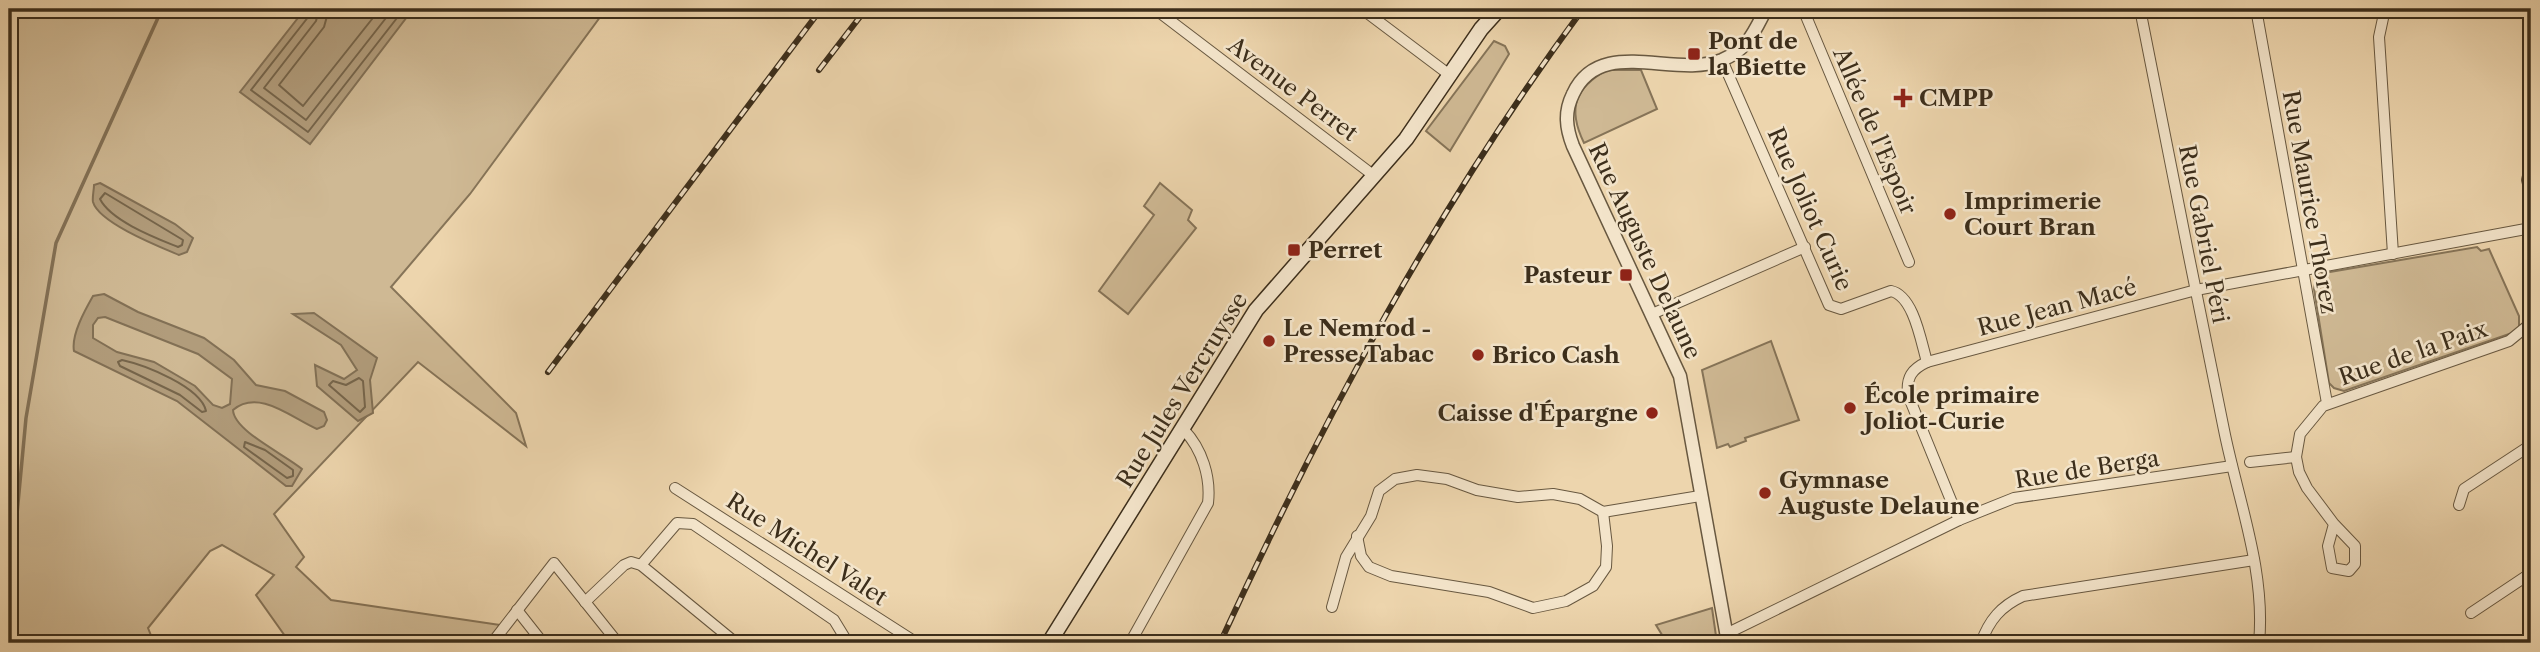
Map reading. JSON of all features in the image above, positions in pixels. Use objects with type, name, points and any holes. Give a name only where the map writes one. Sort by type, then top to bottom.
[{"type":"main road","name":"Rue Jules Vercruysse","points":[[1049,643],[1184,430],[1256,310],[1412,131],[1481,29],[1499,9]]},
{"type":"street","name":"Avenue Perret","points":[[1155,9],[1373,176]]},
{"type":"street","points":[[1362,9],[1451,76]]},
{"type":"street","points":[[1756,9],[1758,25]]},
{"type":"street","points":[[1722,60],[1749,44],[1766,9]]},
{"type":"street","points":[[1796,9],[1804,12]]},
{"type":"street","name":"Rue Gabriel Péri","points":[[2140,9],[2232,466],[2255,560],[2261,618],[2259,643]]},
{"type":"street","name":"Rue Maurice Thorez","points":[[2256,9],[2327,403]]},
{"type":"street","points":[[2385,9],[2379,37],[2393,254]]},
{"type":"street","name":"Allée de l'Espoir","points":[[1804,12],[1909,262]]},
{"type":"street","name":"Rue Auguste Delaune","points":[[1722,60],[1688,67],[1620,61],[1600,66],[1575,89],[1567,110],[1567,125],[1573,146],[1653,314],[1682,386],[1727,639]]},
{"type":"street","name":"Rue Joliot Curie","points":[[1722,60],[1834,309],[1841,309],[1885,292],[1902,296],[1927,362]]},
{"type":"street","points":[[2531,164],[2527,180],[2531,195]]},
{"type":"street","name":"Rue Jean Macé","points":[[1927,362],[2196,290],[2531,228]]},
{"type":"street","points":[[1653,314],[1805,247]]},
{"type":"street","name":"Rue de la Paix","points":[[2296,457],[2300,434],[2327,403],[2509,341],[2531,323]]},
{"type":"street","points":[[1927,362],[1914,368],[1908,378],[1908,395],[1959,520]]},
{"type":"street","points":[[1130,643],[1208,503],[1210,488],[1204,466],[1184,430]]},
{"type":"street","points":[[2459,505],[2464,489],[2531,445]]},
{"type":"street","points":[[2250,462],[2296,457],[2299,472],[2307,488],[2355,547],[2355,564],[2349,571],[2332,568],[2328,558],[2334,524]]},
{"type":"street","name":"Rue de Berga","points":[[1727,639],[1959,520],[2014,498],[2232,466]]},
{"type":"street","points":[[1332,607],[1346,557],[1371,516],[1379,491],[1395,479],[1417,475],[1447,478],[1476,490],[1518,497],[1553,494],[1580,499],[1603,512],[1700,496]]},
{"type":"street","name":"Rue Michel Valet","points":[[675,488],[917,643]]},
{"type":"street","points":[[1357,536],[1361,556],[1369,567],[1391,576],[1489,592],[1533,608],[1566,601],[1593,586],[1606,567],[1607,546],[1603,512]]},
{"type":"street","points":[[641,565],[677,523],[694,524],[834,620],[848,643]]},
{"type":"street","points":[[1981,643],[1994,616],[2011,601],[2024,596],[2255,560]]},
{"type":"street","points":[[585,602],[624,565],[631,562],[641,565],[736,643]]},
{"type":"street","points":[[492,643],[555,563],[618,643]]},
{"type":"street","points":[[2471,613],[2531,573]]},
{"type":"street","points":[[517,610],[543,643]]},
{"type":"shaded area","points":[[9,9],[606,9],[470,194],[391,287],[516,413],[526,446],[418,362],[274,514],[304,557],[296,567],[331,600],[500,625],[486,643],[290,643],[256,595],[274,575],[222,545],[210,551],[148,628],[154,643],[9,643]]},
{"type":"shaded area","points":[[1494,41],[1505,46],[1509,54],[1450,151],[1426,131]]},
{"type":"shaded area","points":[[1607,70],[1641,70],[1657,109],[1584,143],[1576,119],[1577,100],[1588,84]]},
{"type":"shaded area","points":[[1160,183],[1192,210],[1188,220],[1196,228],[1128,314],[1099,291],[1154,215],[1144,206]]},
{"type":"shaded area","points":[[2477,247],[2481,251],[2489,249],[2519,316],[2519,328],[2515,332],[2344,391],[2329,383],[2314,289],[2316,278],[2324,273]]},
{"type":"shaded area","points":[[1771,341],[1799,420],[1745,438],[1746,441],[1730,447],[1728,444],[1717,448],[1702,370]]},
{"type":"shaded area","points":[[1712,608],[1717,643],[1667,643],[1656,625]]},
{"type":"water","points":[[305,9],[413,9],[310,144],[240,92]]},
{"type":"water","points":[[100,183],[175,224],[193,238],[187,252],[179,255],[106,218],[93,202],[94,185]]},
{"type":"water","points":[[104,294],[138,312],[204,338],[234,360],[256,385],[285,391],[324,412],[327,420],[324,426],[317,429],[265,404],[243,404],[233,410],[242,426],[251,434],[302,469],[292,486],[286,486],[177,401],[74,351],[77,330],[93,296]],"holes":[[[105,317],[198,354],[232,379],[230,404],[222,408],[213,405],[195,386],[154,362],[117,352],[93,338],[93,325],[98,318]]]},
{"type":"water","points":[[314,313],[377,358],[370,380],[373,413],[358,421],[317,386],[315,365],[344,379],[357,370],[341,345],[293,314]]},
{"type":"waterway","points":[[9,625],[13,619],[12,567],[26,418],[56,243],[162,9]]},
{"type":"railway","points":[[548,372],[821,9]]},
{"type":"railway","points":[[819,70],[866,9]]},
{"type":"railway","points":[[1220,643],[1299,478],[1385,317],[1479,160],[1583,9]]},
{"type":"place","name":"Pont de la Biette","points":[[1694,54]]},
{"type":"place","name":"CMPP","points":[[1903,98]]},
{"type":"place","name":"Imprimerie Court Bran","points":[[1950,214]]},
{"type":"place","name":"Perret","points":[[1294,250]]},
{"type":"place","name":"Pasteur","points":[[1626,275]]},
{"type":"place","name":"Le Nemrod - Presse Tabac","points":[[1269,341]]},
{"type":"place","name":"Brico Cash","points":[[1478,355]]},
{"type":"place","name":"École primaire Joliot-Curie","points":[[1850,408]]},
{"type":"place","name":"Caisse d'Épargne","points":[[1652,413]]},
{"type":"place","name":"Gymnase Auguste Delaune","points":[[1765,493]]}]
